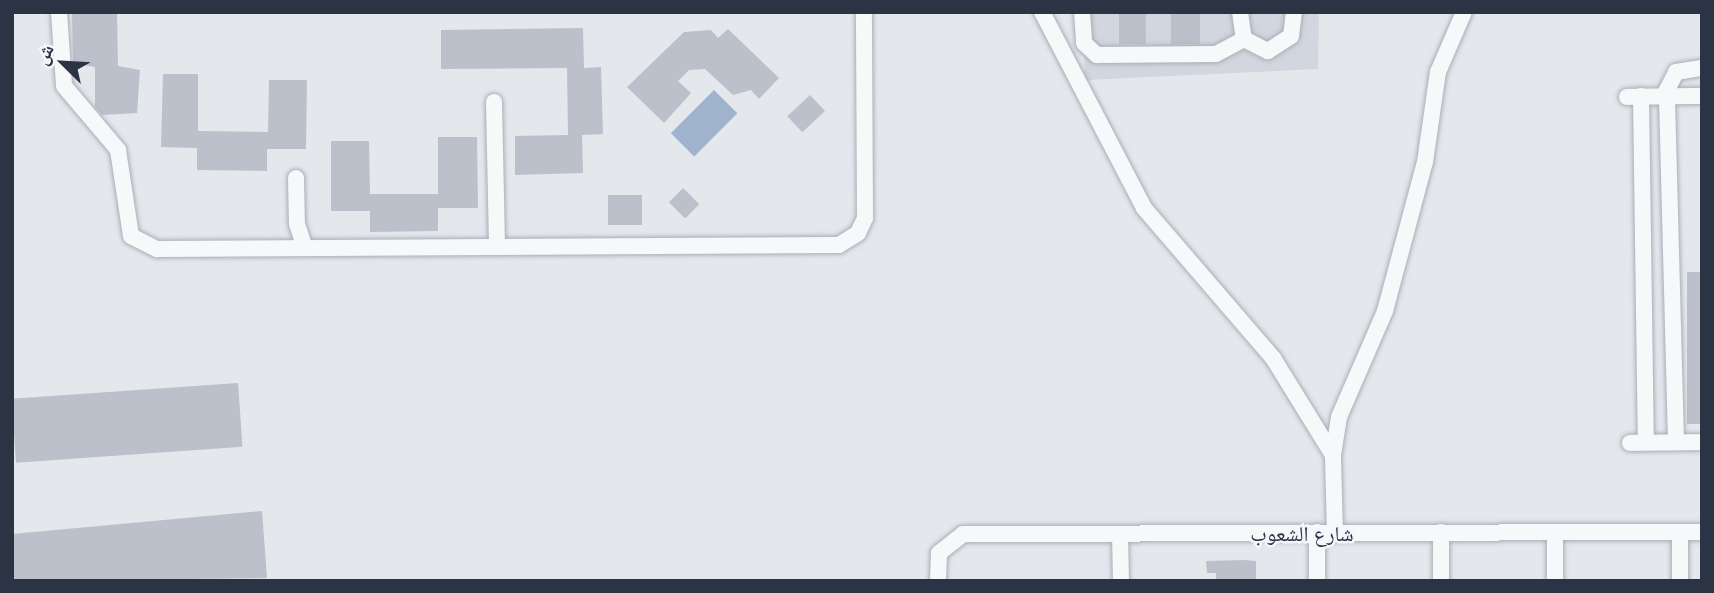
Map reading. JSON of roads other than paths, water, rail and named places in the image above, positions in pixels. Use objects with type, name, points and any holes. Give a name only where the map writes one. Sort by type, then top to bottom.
[{"type":"street","points":[[59,12],[61,76],[118,150],[136,242],[150,248],[846,243],[865,218],[864,12]]},
{"type":"street","points":[[1042,12],[1144,208],[1273,358],[1333,455]]},
{"type":"street","points":[[1082,12],[1084,43],[1097,55],[1216,54],[1244,39]]},
{"type":"street","points":[[1240,12],[1244,39],[1259,50],[1278,49],[1291,36],[1294,12]]},
{"type":"street","points":[[1335,534],[1333,455],[1346,397],[1385,311],[1425,162],[1438,72],[1464,12]]},
{"type":"street","points":[[1676,442],[1667,96],[1676,72],[1702,68]]},
{"type":"street","points":[[1702,96],[1634,96],[1638,442],[1702,442]]},
{"type":"street","points":[[494,102],[497,247]]},
{"type":"street","points":[[296,178],[296,224],[305,248]]},
{"type":"street","points":[[1317,532],[1317,581]]},
{"type":"street","points":[[1441,532],[1441,581]]},
{"type":"street","points":[[1680,532],[1680,581]]},
{"type":"street","name":"شارع الشعوب","points":[[938,581],[939,553],[957,536],[1702,532]]},
{"type":"street","points":[[1555,533],[1555,581]]},
{"type":"street","points":[[1120,534],[1121,581]]},
{"type":"water","points":[[714,90],[737,113],[694,156],[671,133]]}]
